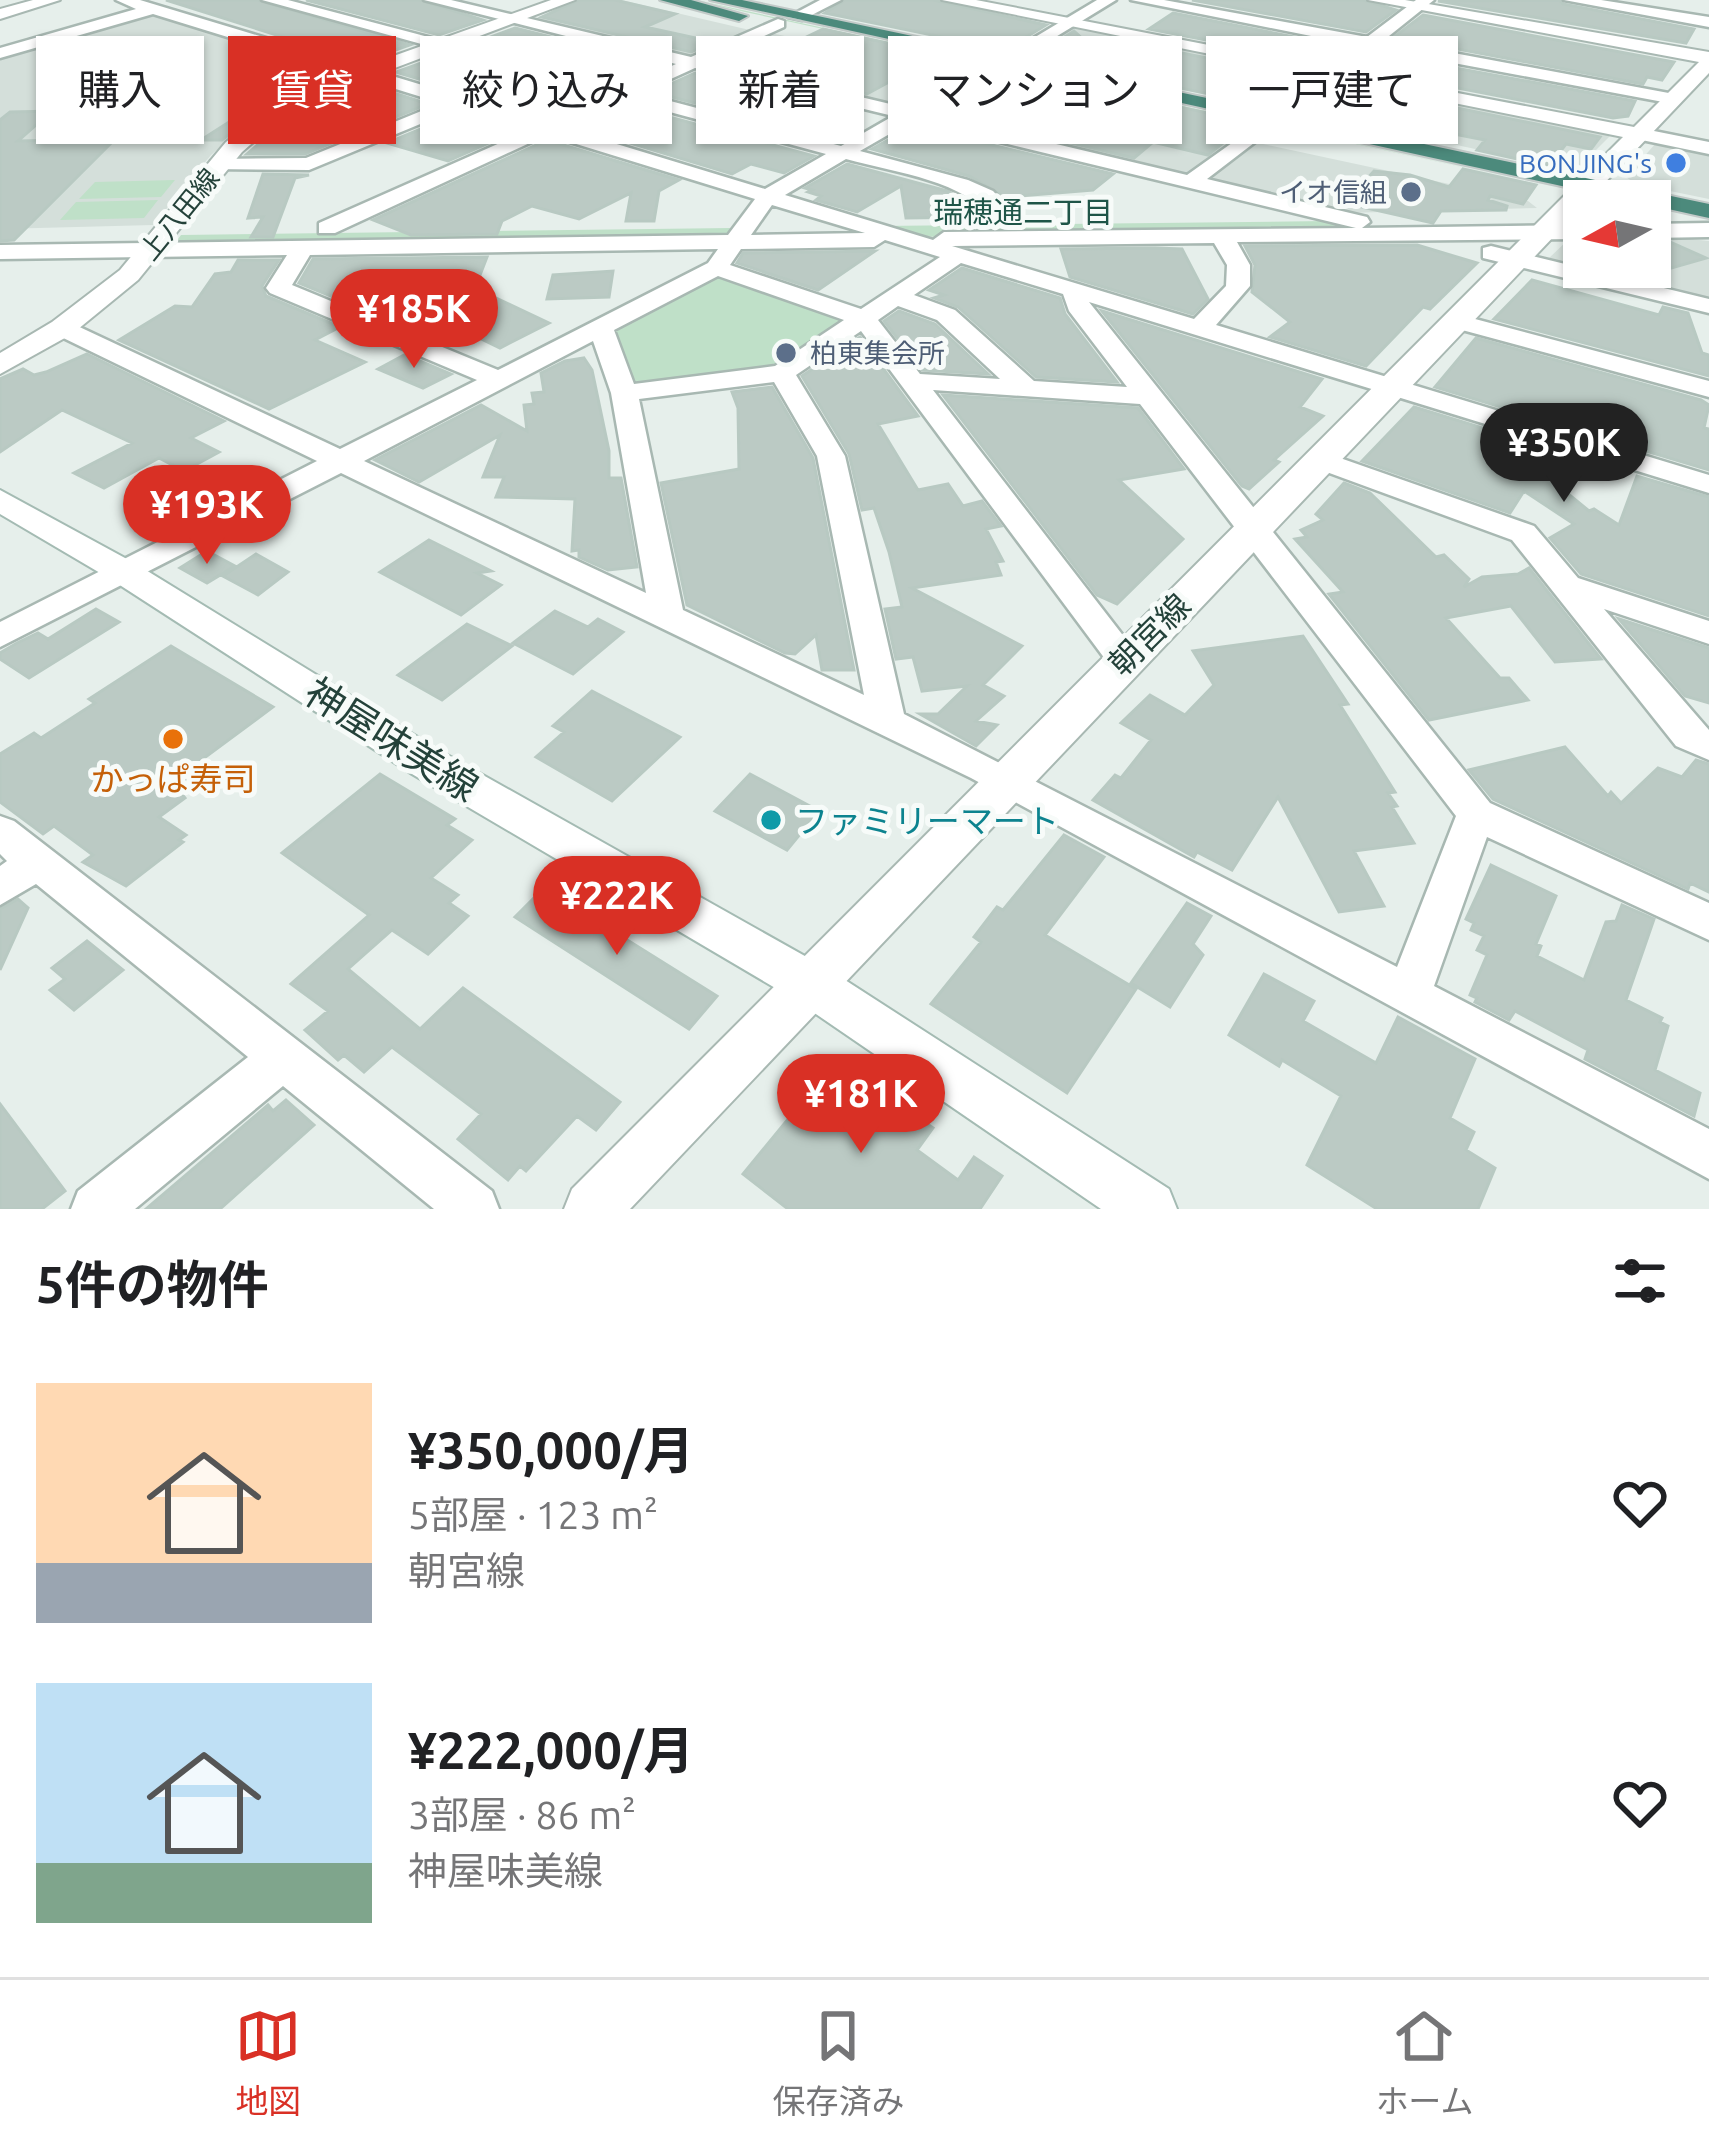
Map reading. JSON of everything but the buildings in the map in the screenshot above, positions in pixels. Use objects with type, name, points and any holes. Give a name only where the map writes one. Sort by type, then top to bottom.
[{"type":"highway","points":[[668,0],[888,42]]},
{"type":"highway","points":[[718,0],[787,20]]},
{"type":"highway","points":[[1332,144],[1563,217]]},
{"type":"highway","points":[[1671,213],[1709,211]]},
{"type":"highway","points":[[1671,219],[1709,228]]},
{"type":"street","points":[[0,14],[52,0]]},
{"type":"street","points":[[124,0],[244,36]]},
{"type":"street","points":[[433,0],[888,109]]},
{"type":"street","name":"上八田線","points":[[466,36],[567,0]]},
{"type":"street","points":[[672,72],[833,0]]},
{"type":"street","points":[[950,0],[1206,50]]},
{"type":"street","points":[[1046,36],[1108,0]]},
{"type":"street","points":[[1139,0],[1334,36]]},
{"type":"street","points":[[1376,0],[1422,4],[1709,60]]},
{"type":"street","points":[[1572,0],[1709,22]]},
{"type":"street","points":[[218,28],[289,2],[420,39]]},
{"type":"street","points":[[1381,36],[1422,4]]},
{"type":"street","points":[[0,53],[153,9]]},
{"type":"street","points":[[1458,59],[1673,98]]},
{"type":"street","name":"朝宮線","points":[[1598,180],[1709,60]]},
{"type":"street","points":[[1458,99],[1709,148]]},
{"type":"street","points":[[672,108],[961,184],[986,195],[1007,218]]},
{"type":"street","points":[[218,166],[309,164],[420,118]]},
{"type":"street","points":[[0,636],[716,268],[768,196],[888,128]]},
{"type":"street","name":"上八田線","points":[[0,365],[99,302],[159,241],[218,166],[241,144]]},
{"type":"street","points":[[327,228],[512,144]]},
{"type":"street","points":[[599,144],[848,220]]},
{"type":"street","points":[[1032,144],[1408,233],[1563,218]]},
{"type":"street","points":[[1190,182],[1239,144]]},
{"type":"street","points":[[0,233],[303,248],[922,226],[1007,218],[1563,218]]},
{"type":"street","points":[[0,252],[327,228],[743,232],[848,220],[1221,236],[1408,233],[1563,218]]},
{"type":"street","name":"朝宮線","points":[[592,1209],[1010,782],[1123,659],[1563,220]]},
{"type":"street","points":[[922,226],[958,255],[1709,484]]},
{"type":"street","points":[[1671,230],[1709,228]]},
{"type":"street","points":[[1200,327],[1240,286],[1242,272],[1221,236]]},
{"type":"street","points":[[303,248],[278,288],[500,380]]},
{"type":"street","points":[[624,393],[782,373],[958,255]]},
{"type":"street","points":[[716,268],[865,319],[1123,659]]},
{"type":"street","points":[[1671,283],[1709,306]]},
{"type":"street","points":[[1074,289],[1078,306],[1476,814],[1709,922]]},
{"type":"street","points":[[896,297],[946,315],[1026,388]]},
{"type":"street","points":[[1460,322],[1709,389]]},
{"type":"street","points":[[62,328],[1010,782],[1709,1155]]},
{"type":"street","points":[[601,328],[624,393],[668,620]]},
{"type":"street","points":[[782,373],[831,456],[887,721]]},
{"type":"street","points":[[913,381],[1148,396]]},
{"type":"street","points":[[1323,461],[1523,532],[1689,736],[1709,746]]},
{"type":"street","name":"神屋味美線","points":[[0,500],[124,572],[427,763],[811,985],[1149,1209]]},
{"type":"street","points":[[1570,586],[1709,632]]},
{"type":"street","points":[[1408,996],[1476,814]]},
{"type":"street","points":[[0,832],[18,875],[281,1059],[474,1209]]},
{"type":"street","points":[[96,1209],[281,1059]]},
{"type":"shaded area","points":[[581,0],[621,0],[754,31],[742,36],[696,36],[696,55],[690,58],[672,54],[672,36],[599,36],[532,20]]},
{"type":"shaded area","points":[[154,13],[229,36],[228,140],[153,225],[0,229],[0,55],[36,45],[36,144],[204,144],[204,36],[70,36]]},
{"type":"shaded area","points":[[1077,28],[1116,36],[1057,36]]},
{"type":"shaded area","points":[[1182,49],[1206,54],[1206,92],[1182,87]]},
{"type":"shaded area","points":[[864,54],[888,59],[888,105],[864,100]]},
{"type":"shaded area","points":[[1458,103],[1611,135],[1579,167],[1563,168],[1452,144],[1458,144]]},
{"type":"shaded area","points":[[1182,124],[1206,130],[1206,144],[1232,144],[1192,175],[1057,144],[1182,144]]},
{"type":"shaded area","points":[[1656,143],[1709,152],[1709,199],[1671,191],[1671,180],[1626,177]]},
{"type":"shaded area","points":[[1251,144],[1263,144],[1528,201],[1537,208],[1345,213],[1207,178]]},
{"type":"shaded area","points":[[1671,237],[1709,241],[1709,301],[1659,288],[1671,288]]},
{"type":"shaded area","points":[[1563,245],[1563,263],[1548,259]]},
{"type":"green space","points":[[696,0],[861,36],[856,36]]},
{"type":"green space","points":[[175,180],[161,197],[79,199],[95,182]]},
{"type":"green space","points":[[158,200],[144,218],[60,220],[76,202]]},
{"type":"green space","points":[[1328,221],[1368,230],[915,237],[881,226]]},
{"type":"green space","points":[[731,228],[723,239],[173,246],[181,235]]},
{"type":"green space","points":[[721,274],[841,315],[847,322],[776,369],[631,386],[616,330]]},
{"type":"place","name":"BONJING's","points":[[1676,163]]},
{"type":"place","name":"イオ信組","points":[[1411,192]]},
{"type":"place","name":"柏東集会所","points":[[786,353]]},
{"type":"place","name":"かっぱ寿司","points":[[173,739]]},
{"type":"place","name":"ファミリーマート","points":[[771,820]]},
{"type":"district","name":"瑞穂通二丁目","points":[[1023,212]]}]
